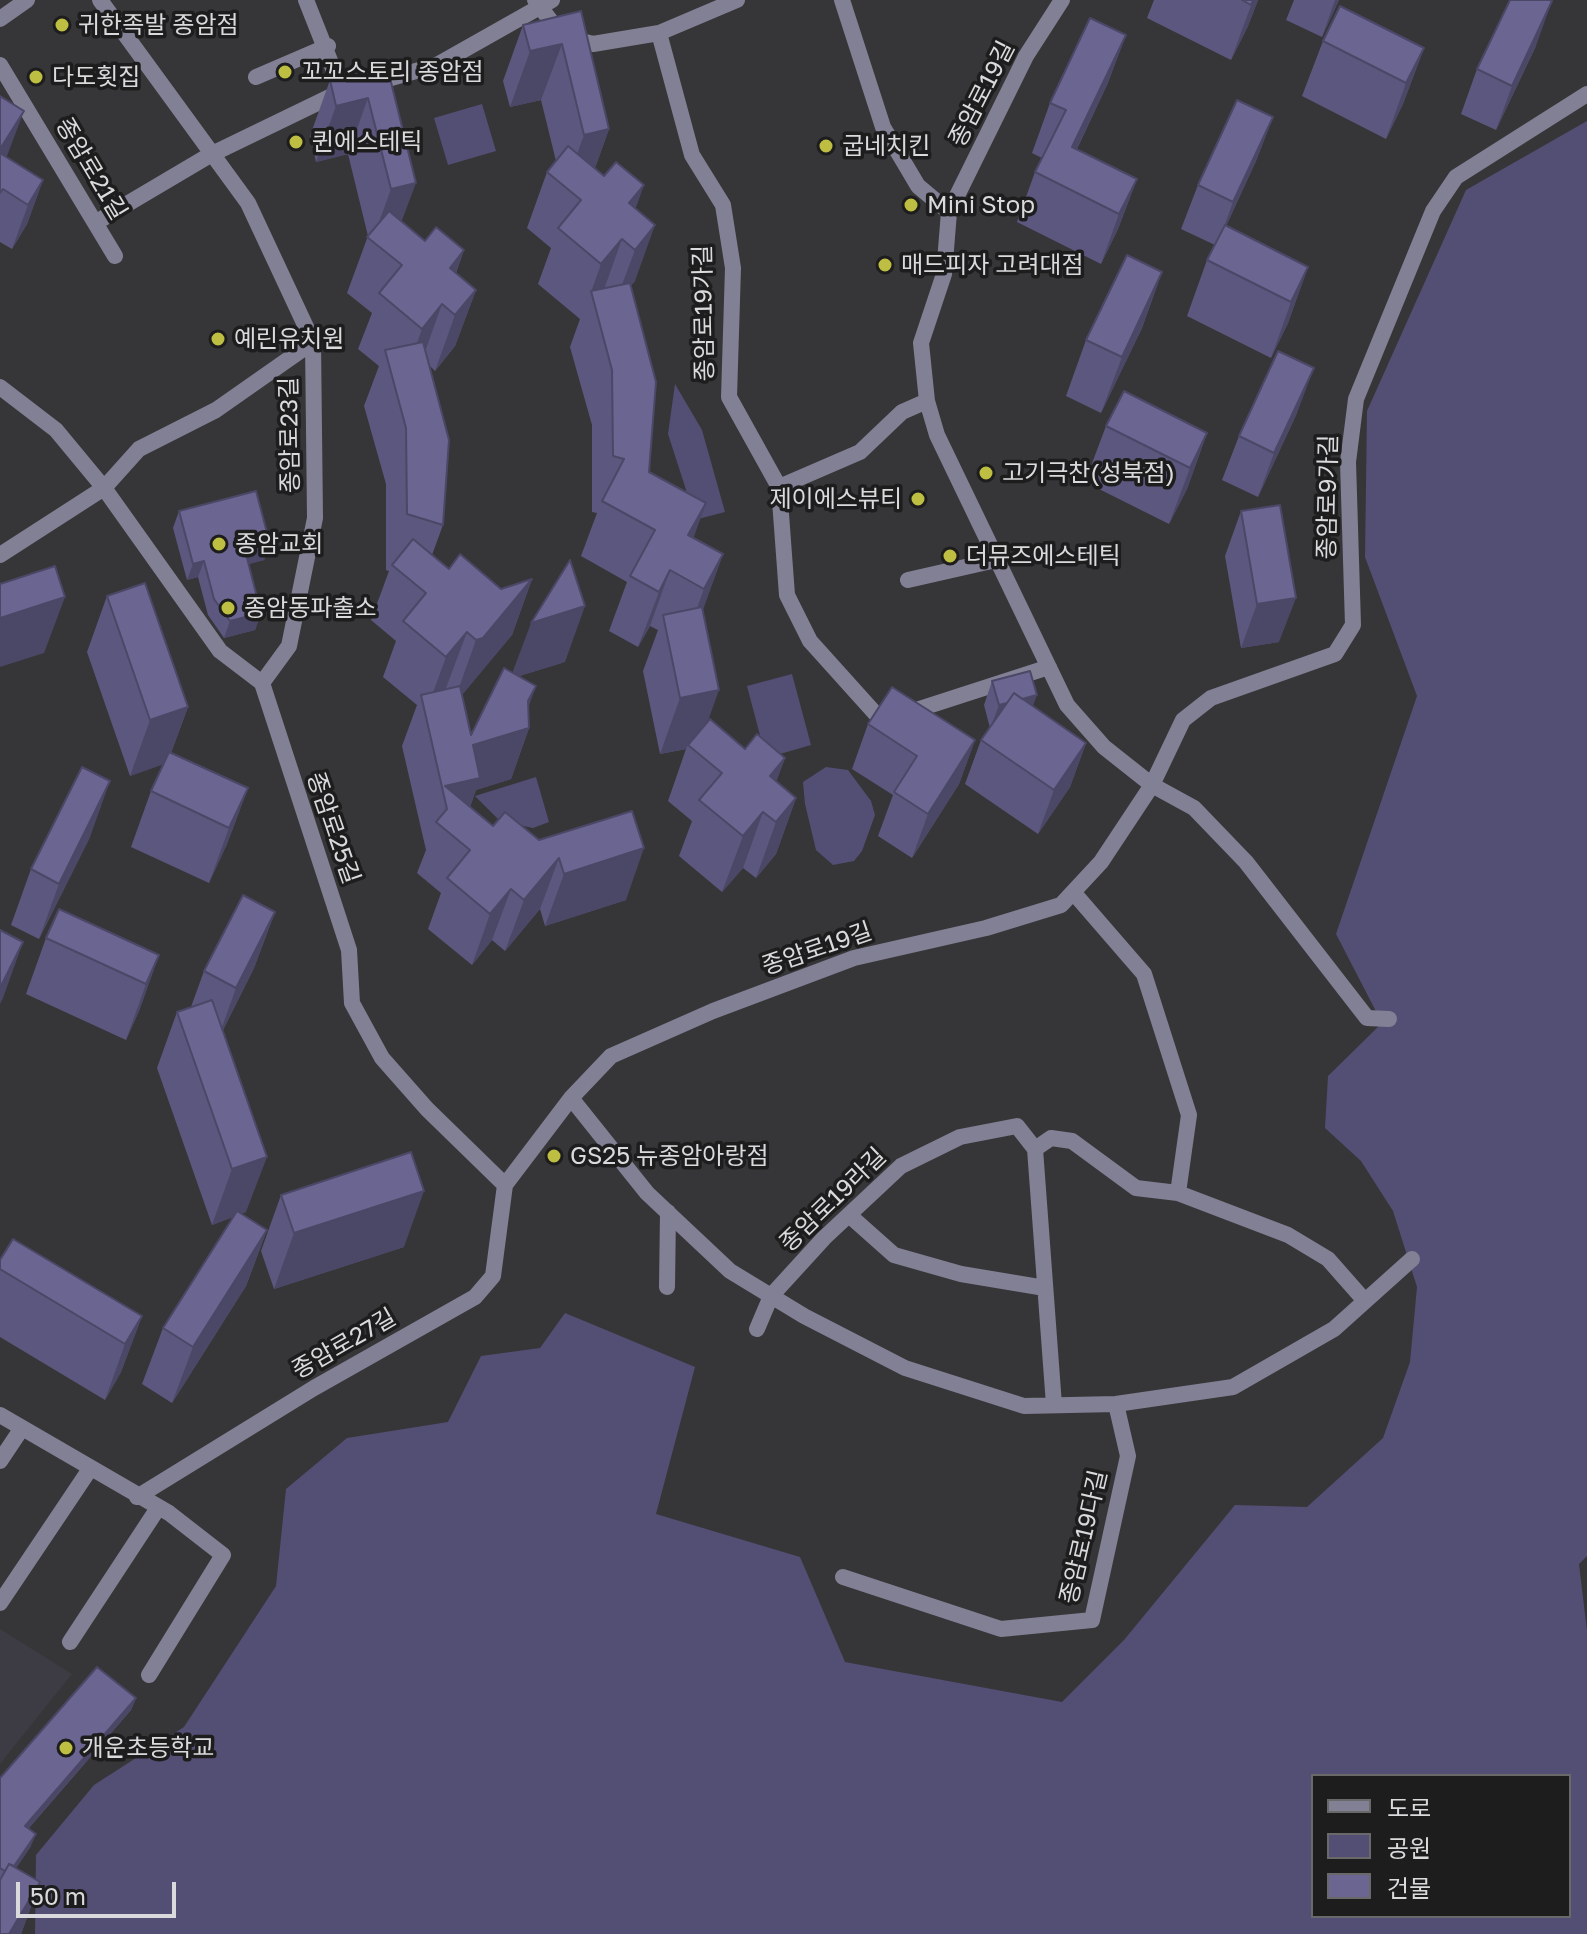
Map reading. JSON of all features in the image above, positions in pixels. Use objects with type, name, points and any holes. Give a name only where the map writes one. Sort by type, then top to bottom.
[{"type":"street","points":[[0,19],[27,0]]},
{"type":"street","name":"종암로23길","points":[[100,0],[210,155],[248,203],[313,342],[315,518],[289,646],[262,683]]},
{"type":"street","points":[[306,0],[328,46],[342,91]]},
{"type":"street","points":[[95,223],[210,155],[342,91],[437,65],[542,2],[562,36],[593,44],[659,33],[737,0]]},
{"type":"street","points":[[842,0],[883,127],[918,186],[949,212]]},
{"type":"street","name":"종암로19길","points":[[1062,0],[1026,56],[949,212],[944,274],[921,343],[927,401],[937,435],[1067,705],[1104,747],[1152,785],[1194,808],[1246,862],[1367,1018],[1389,1019]]},
{"type":"street","name":"종암로19가길","points":[[659,33],[692,155],[723,205],[733,268],[729,397],[779,487],[787,595],[810,641],[882,721],[1049,667]]},
{"type":"street","points":[[256,77],[328,46]]},
{"type":"street","name":"종암로21길","points":[[0,65],[115,256]]},
{"type":"street","name":"종암로9가길","points":[[1152,785],[1183,720],[1211,698],[1335,654],[1353,625],[1348,462],[1356,399],[1433,211],[1456,177],[1587,94]]},
{"type":"street","points":[[0,555],[104,488],[139,449],[216,410],[313,342]]},
{"type":"street","points":[[0,387],[56,430],[104,488],[220,651],[262,683]]},
{"type":"street","points":[[779,487],[860,452],[902,412],[927,401]]},
{"type":"street","points":[[908,580],[996,560]]},
{"type":"street","name":"종암로25길","points":[[262,683],[349,950],[352,1003],[382,1058],[427,1109],[505,1185]]},
{"type":"street","name":"종암로19길","points":[[505,1185],[571,1098],[611,1056],[713,1011],[854,958],[986,928],[1061,905],[1101,862],[1152,785]]},
{"type":"street","points":[[1073,892],[1144,974],[1189,1115],[1178,1193]]},
{"type":"street","points":[[571,1098],[647,1193],[730,1271],[905,1368],[1024,1406],[1116,1404],[1233,1387],[1334,1329],[1412,1259]]},
{"type":"street","name":"종암로19라길","points":[[757,1329],[771,1296],[901,1166],[960,1137],[1017,1126],[1035,1149]]},
{"type":"street","points":[[1054,1405],[1035,1149],[1051,1138],[1072,1141],[1136,1188],[1178,1193],[1288,1235],[1328,1259],[1365,1301]]},
{"type":"street","name":"종암로27길","points":[[137,1497],[314,1388],[475,1297],[493,1276],[505,1185]]},
{"type":"street","points":[[667,1287],[668,1212]]},
{"type":"street","points":[[849,1215],[894,1255],[961,1274],[1045,1288]]},
{"type":"street","name":"종암로19다길","points":[[843,1577],[1001,1629],[1092,1620],[1128,1456],[1116,1404]]},
{"type":"street","points":[[0,1415],[158,1508],[223,1555],[149,1675]]},
{"type":"street","points":[[0,1461],[22,1428]]},
{"type":"street","points":[[0,1603],[90,1469]]},
{"type":"street","points":[[70,1642],[158,1508]]},
{"type":"shaded area","points":[[0,1629],[72,1674],[0,1764]]},
{"type":"green space","points":[[482,104],[496,151],[448,165],[434,118]]},
{"type":"green space","points":[[1587,121],[1587,1556],[1579,1564],[1587,1631],[1587,1934],[35,1934],[36,1855],[94,1785],[184,1727],[276,1586],[286,1489],[347,1438],[448,1422],[481,1356],[540,1348],[565,1313],[695,1367],[656,1514],[800,1557],[845,1662],[1062,1702],[1124,1640],[1235,1505],[1307,1507],[1383,1438],[1410,1362],[1417,1287],[1393,1211],[1361,1161],[1325,1128],[1328,1076],[1382,1023],[1336,934],[1417,696],[1365,557],[1367,411],[1466,190]]},
{"type":"green space","points":[[675,384],[702,430],[725,512],[698,519],[690,502],[668,434]]},
{"type":"green space","points":[[792,674],[811,745],[766,758],[747,686]]},
{"type":"green space","points":[[826,767],[848,770],[871,801],[875,815],[862,851],[854,861],[833,865],[816,850],[803,782]]},
{"type":"green space","points":[[536,777],[549,822],[533,828],[500,821],[475,796]]},
{"type":"building","points":[[1510,0],[1552,1],[1512,86],[1477,69]]},
{"type":"building","points":[[1340,6],[1424,48],[1406,83],[1323,41]]},
{"type":"building","points":[[581,11],[609,129],[584,135],[562,44],[530,51],[523,25]]},
{"type":"building","points":[[1090,18],[1126,35],[1072,147],[1137,179],[1119,214],[1035,172],[1066,110],[1050,103]]},
{"type":"building","points":[[387,66],[416,183],[391,189],[368,98],[336,106],[330,80]]},
{"type":"building","points":[[0,96],[24,111],[0,149]]},
{"type":"building","points":[[1237,100],[1273,117],[1233,202],[1198,185]]},
{"type":"building","points":[[568,146],[604,176],[616,162],[644,185],[629,203],[655,225],[635,250],[622,239],[601,264],[558,228],[581,200],[547,172]]},
{"type":"building","points":[[0,153],[43,180],[28,205],[3,189],[0,193]]},
{"type":"building","points":[[389,211],[425,241],[436,227],[464,250],[450,268],[476,290],[455,315],[442,304],[422,329],[379,293],[402,265],[367,237]]},
{"type":"building","points":[[1225,225],[1308,267],[1291,302],[1207,260]]},
{"type":"building","points":[[1127,255],[1162,272],[1122,357],[1086,340]]},
{"type":"building","points":[[630,283],[656,382],[649,472],[706,503],[688,535],[723,554],[704,589],[670,570],[659,592],[630,576],[655,530],[602,501],[624,459],[613,456],[612,370],[591,291]]},
{"type":"building","points":[[423,342],[449,440],[443,525],[407,514],[406,428],[385,350]]},
{"type":"building","points":[[1278,351],[1314,368],[1274,453],[1239,436]]},
{"type":"building","points":[[1124,391],[1207,433],[1190,468],[1106,426]]},
{"type":"building","points":[[256,491],[270,544],[245,550],[261,613],[230,621],[214,599],[204,561],[193,564],[179,511]]},
{"type":"building","points":[[1280,505],[1296,598],[1257,604],[1241,511]]},
{"type":"building","points":[[413,539],[449,569],[460,554],[501,589],[532,579],[483,638],[476,640],[467,632],[446,657],[403,621],[426,593],[392,565]]},
{"type":"building","points":[[570,560],[585,606],[531,623]]},
{"type":"building","points":[[55,566],[65,597],[0,618],[0,584]]},
{"type":"building","points":[[145,583],[188,707],[150,720],[107,596]]},
{"type":"building","points":[[702,607],[719,690],[680,698],[663,615]]},
{"type":"building","points":[[504,668],[536,686],[528,701],[529,728],[473,745],[480,778],[445,786],[493,826],[505,812],[539,840],[632,811],[644,848],[564,874],[559,858],[524,900],[511,889],[490,914],[447,878],[470,850],[436,822],[447,809],[421,695],[460,686],[471,735]]},
{"type":"building","points":[[1030,671],[1037,695],[1022,699],[1014,693],[1007,703],[999,705],[992,681]]},
{"type":"building","points":[[892,687],[975,740],[928,814],[894,792],[917,756],[868,724]]},
{"type":"building","points":[[1014,693],[1086,743],[1054,790],[981,740]]},
{"type":"building","points":[[710,719],[745,749],[757,734],[785,758],[770,776],[796,798],[776,822],[763,812],[743,836],[699,800],[722,773],[688,745]]},
{"type":"building","points":[[169,752],[248,788],[229,828],[151,791]]},
{"type":"building","points":[[82,767],[110,781],[59,884],[31,869]]},
{"type":"building","points":[[243,895],[275,912],[236,988],[204,971]]},
{"type":"building","points":[[59,909],[159,955],[146,984],[46,938]]},
{"type":"building","points":[[0,930],[23,942],[0,988]]},
{"type":"building","points":[[212,1000],[267,1157],[232,1169],[177,1012]]},
{"type":"building","points":[[411,1152],[424,1191],[294,1233],[281,1195]]},
{"type":"building","points":[[237,1211],[267,1230],[193,1347],[163,1328]]},
{"type":"building","points":[[13,1239],[142,1316],[125,1344],[0,1269],[0,1260]]},
{"type":"building","name":"개운초등학교","points":[[97,1667],[136,1698],[25,1826],[36,1834],[14,1866],[9,1864],[5,1871],[0,1868],[0,1778]]},
{"type":"building","points":[[9,1864],[40,1882],[9,1934],[0,1934],[0,1880]]},
{"type":"place","name":"귀한족발 종암점","points":[[62,25]]},
{"type":"place","name":"꼬꼬스토리 종암점","points":[[285,72]]},
{"type":"place","name":"다도횟집","points":[[36,77]]},
{"type":"place","name":"퀸에스테틱","points":[[296,142]]},
{"type":"place","name":"굽네치킨","points":[[826,146]]},
{"type":"place","name":"Mini Stop","points":[[911,205]]},
{"type":"place","name":"매드피자 고려대점","points":[[885,265]]},
{"type":"place","name":"예린유치원","points":[[218,339]]},
{"type":"place","name":"고기극찬(성북점)","points":[[986,473]]},
{"type":"place","name":"제이에스뷰티","points":[[918,499]]},
{"type":"place","name":"종암교회","points":[[219,544]]},
{"type":"place","name":"더뮤즈에스테틱","points":[[950,556]]},
{"type":"place","name":"종암동파출소","points":[[228,608]]},
{"type":"place","name":"GS25 뉴종암아랑점","points":[[554,1156]]},
{"type":"place","name":"개운초등학교","points":[[66,1748]]}]
